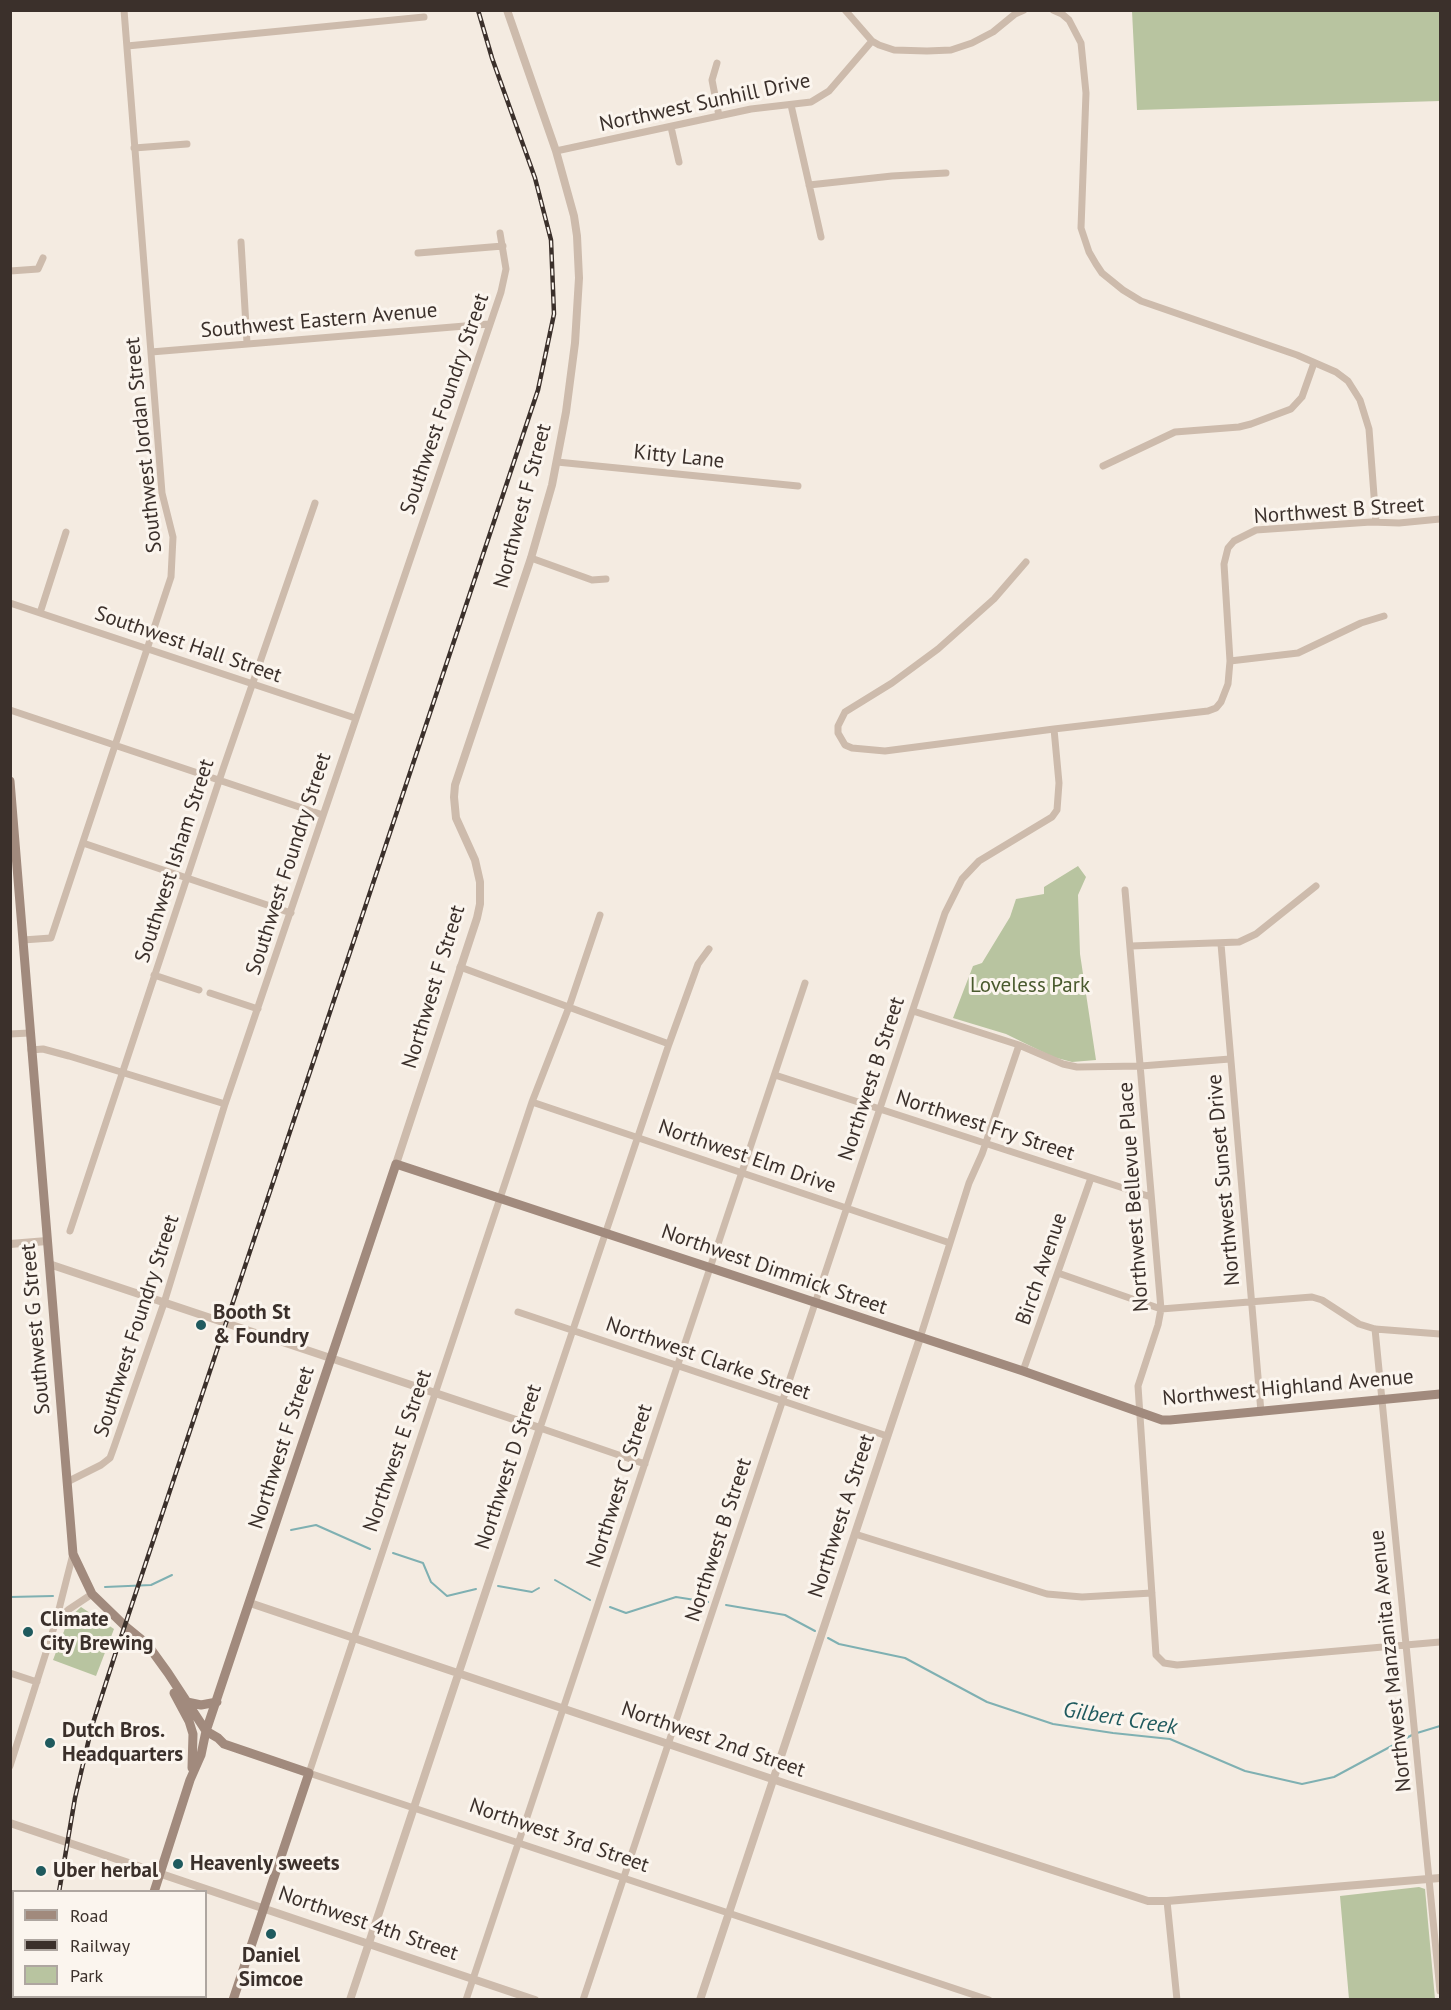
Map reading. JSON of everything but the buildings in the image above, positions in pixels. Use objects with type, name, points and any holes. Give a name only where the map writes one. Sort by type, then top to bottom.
[{"type":"main road","name":"Southwest G Street","points":[[10,781],[73,1554]]},
{"type":"main road","name":"Northwest Dimmick Street","points":[[396,1164],[1140,1411]]},
{"type":"main road","name":"Northwest F Street","points":[[155,1890],[396,1164]]},
{"type":"main road","name":"Northwest Highland Avenue","points":[[1140,1411],[1162,1420],[1170,1420],[1440,1394]]},
{"type":"main road","name":"Northwest 3rd Street","points":[[73,1554],[92,1594],[156,1656],[206,1731],[224,1744],[309,1773]]},
{"type":"main road","name":"Northwest 3rd Street","points":[[156,1656],[192,1727],[194,1750],[190,1780]]},
{"type":"main road","points":[[186,1702],[201,1706],[217,1702]]},
{"type":"main road","points":[[203,1750],[224,1744]]},
{"type":"main road","name":"Northwest E Street","points":[[233,2000],[309,1773]]},
{"type":"street","name":"Southwest Jordan Street","points":[[23,940],[51,938],[171,577],[173,537],[162,493],[124,10]]},
{"type":"street","name":"Northwest F Street","points":[[396,1164],[477,918],[480,893],[475,860],[456,818],[455,784],[531,558],[557,462],[572,377],[579,278],[574,216],[556,151],[507,10]]},
{"type":"street","points":[[844,10],[872,40],[894,50],[951,50],[983,38],[1011,12],[1024,10]]},
{"type":"street","points":[[1053,10],[1069,20],[1081,43],[1085,71],[1086,117],[1081,228],[1089,252],[1102,273],[1122,290],[1141,301],[1231,331],[1314,363],[1336,372],[1348,381],[1366,414],[1376,522]]},
{"type":"street","points":[[127,46],[424,17]]},
{"type":"street","name":"Northwest Sunhill Drive","points":[[556,151],[764,107],[811,102],[829,91],[872,40]]},
{"type":"street","points":[[717,63],[712,80],[719,116]]},
{"type":"street","points":[[791,105],[821,237]]},
{"type":"street","points":[[671,127],[679,162]]},
{"type":"street","points":[[134,148],[187,144]]},
{"type":"street","points":[[809,185],[946,173]]},
{"type":"street","name":"Southwest Foundry Street","points":[[67,1482],[110,1458],[164,1303],[225,1104],[505,278],[505,259],[500,233]]},
{"type":"street","points":[[241,242],[247,343]]},
{"type":"street","points":[[418,253],[503,246]]},
{"type":"street","points":[[10,271],[38,269],[43,258]]},
{"type":"street","name":"Southwest Eastern Avenue","points":[[151,352],[489,324]]},
{"type":"street","points":[[1103,466],[1175,432],[1239,427],[1259,422],[1291,409],[1302,397],[1314,363]]},
{"type":"street","name":"Kitty Lane","points":[[557,462],[798,486]]},
{"type":"street","name":"Southwest Isham Street","points":[[70,1231],[219,781],[315,503]]},
{"type":"street","name":"Northwest B Street","points":[[583,2000],[945,913],[963,879],[979,861],[1052,817],[1057,810],[1059,783],[1054,729],[1208,711],[1216,708],[1228,684],[1230,661],[1224,564],[1228,548],[1234,541],[1256,530],[1440,519]]},
{"type":"street","points":[[40,613],[66,532]]},
{"type":"street","points":[[531,558],[592,580],[606,579]]},
{"type":"street","points":[[1026,562],[994,599],[938,650],[845,712],[838,726],[838,733],[845,745],[852,748],[885,751],[1054,729]]},
{"type":"street","name":"Southwest Hall Street","points":[[10,603],[355,718]]},
{"type":"street","points":[[1230,661],[1298,653],[1361,623],[1384,616]]},
{"type":"street","points":[[10,710],[323,815]]},
{"type":"street","points":[[83,843],[291,913]]},
{"type":"street","points":[[1131,946],[1221,944],[1249,939],[1316,886]]},
{"type":"street","name":"Northwest Bellevue Place","points":[[1125,890],[1161,1309],[1158,1326],[1138,1386],[1156,1655],[1164,1663],[1177,1665],[1405,1645]]},
{"type":"street","name":"Northwest E Street","points":[[309,1773],[532,1102],[569,1007],[600,915]]},
{"type":"street","name":"Northwest Sunset Drive","points":[[1221,944],[1261,1412]]},
{"type":"street","name":"Northwest D Street","points":[[350,2000],[669,1044],[698,964],[709,949]]},
{"type":"street","points":[[460,967],[669,1044]]},
{"type":"street","points":[[154,975],[199,990]]},
{"type":"street","name":"Northwest C Street","points":[[466,2000],[806,983]]},
{"type":"street","points":[[210,993],[258,1009]]},
{"type":"street","points":[[913,1011],[1077,1067],[1141,1066],[1230,1059]]},
{"type":"street","points":[[10,1034],[30,1033]]},
{"type":"street","name":"Northwest A Street","points":[[700,2000],[920,1338],[969,1183],[1019,1046]]},
{"type":"street","points":[[31,1050],[44,1049],[225,1104]]},
{"type":"street","name":"Northwest Fry Street","points":[[775,1075],[1151,1197]]},
{"type":"street","name":"Northwest Elm Drive","points":[[532,1102],[950,1243]]},
{"type":"street","name":"Birch Avenue","points":[[1023,1371],[1091,1178]]},
{"type":"street","points":[[10,1244],[47,1241]]},
{"type":"street","points":[[49,1264],[645,1464]]},
{"type":"street","points":[[1058,1273],[1161,1309],[1317,1298],[1351,1320],[1375,1329],[1440,1334]]},
{"type":"street","name":"Northwest Clarke Street","points":[[519,1312],[887,1436]]},
{"type":"street","name":"Northwest Manzanita Avenue","points":[[1375,1329],[1440,1991]]},
{"type":"street","points":[[855,1534],[1047,1594],[1082,1597],[1152,1593]]},
{"type":"street","name":"Southwest G Street","points":[[10,1766],[56,1621],[73,1554]]},
{"type":"street","points":[[56,1621],[92,1594]]},
{"type":"street","name":"Northwest 2nd Street","points":[[250,1603],[773,1779],[1148,1901],[1440,1878]]},
{"type":"street","points":[[1405,1645],[1440,1642]]},
{"type":"street","points":[[10,1673],[37,1682]]},
{"type":"street","name":"Northwest 3rd Street","points":[[309,1773],[414,1806],[989,2000]]},
{"type":"street","name":"Northwest 4th Street","points":[[10,1823],[535,2000]]},
{"type":"street","points":[[1167,1901],[1177,2000]]},
{"type":"green space","points":[[1132,11],[1440,11],[1440,101],[1137,110]]},
{"type":"green space","name":"Loveless Park","points":[[1078,866],[1086,877],[1078,895],[1080,954],[1096,1060],[1072,1062],[1053,1057],[1006,1034],[953,1018],[973,966],[982,963],[1010,917],[1016,899],[1044,894],[1044,887]]},
{"type":"green space","points":[[81,1607],[114,1629],[96,1676],[53,1660],[69,1618]]},
{"type":"green space","points":[[1419,1887],[1425,1889],[1435,1999],[1349,1999],[1340,1896]]},
{"type":"waterway","name":"Gilbert Creek","points":[[291,1530],[316,1525],[370,1549]]},
{"type":"waterway","name":"Gilbert Creek","points":[[393,1553],[423,1563],[431,1582],[447,1596],[476,1589]]},
{"type":"waterway","name":"Gilbert Creek","points":[[105,1587],[151,1585],[172,1575]]},
{"type":"waterway","name":"Gilbert Creek","points":[[555,1580],[590,1600]]},
{"type":"waterway","name":"Gilbert Creek","points":[[498,1586],[532,1592],[539,1588]]},
{"type":"waterway","name":"Gilbert Creek","points":[[10,1597],[53,1596]]},
{"type":"waterway","name":"Gilbert Creek","points":[[610,1607],[626,1613],[676,1597],[708,1602]]},
{"type":"waterway","name":"Gilbert Creek","points":[[726,1605],[785,1615],[815,1631]]},
{"type":"waterway","name":"Gilbert Creek","points":[[828,1638],[839,1644],[905,1658],[987,1702],[1053,1724],[1170,1739],[1245,1771],[1302,1784],[1334,1777],[1412,1735]]},
{"type":"waterway","name":"Gilbert Creek","points":[[1417,1733],[1440,1726]]},
{"type":"railway","points":[[59,1890],[75,1798],[92,1726],[538,390],[554,314],[551,240],[535,178],[492,58],[478,10]]},
{"type":"place","name":"Booth St & Foundry","points":[[201,1325]]},
{"type":"place","name":"Climate City Brewing","points":[[28,1632]]},
{"type":"place","name":"Dutch Bros. Headquarters","points":[[50,1743]]},
{"type":"place","name":"Heavenly sweets","points":[[178,1864]]},
{"type":"place","name":"Uber herbal","points":[[41,1871]]},
{"type":"place","name":"Daniel Simcoe","points":[[271,1934]]}]
